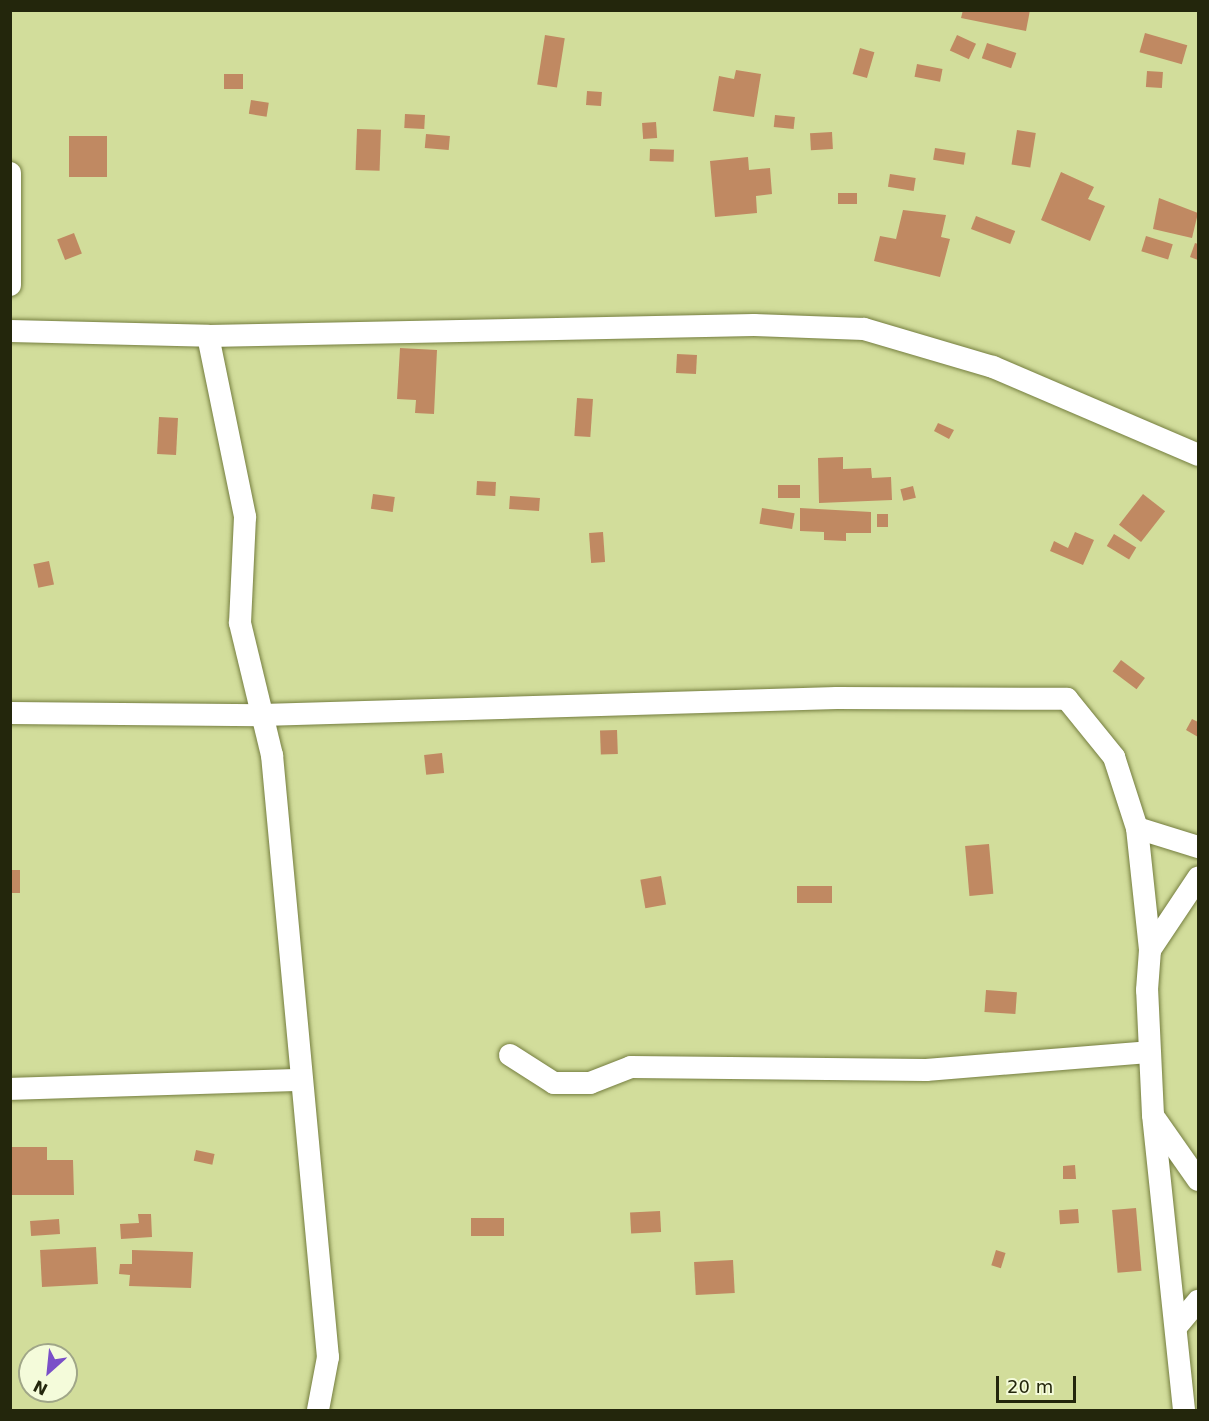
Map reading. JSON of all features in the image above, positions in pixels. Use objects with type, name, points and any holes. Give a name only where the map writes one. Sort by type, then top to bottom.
[{"type":"street","points":[[10,173],[10,285]]},
{"type":"street","points":[[10,331],[208,336],[754,325],[864,329],[993,367],[1198,455]]},
{"type":"street","points":[[208,336],[244,517],[240,623],[272,755],[328,1357],[318,1410]]},
{"type":"street","points":[[10,713],[262,715],[837,698],[1067,699],[1114,757],[1137,828],[1150,950],[1148,1052],[1153,1115],[1178,1326],[1184,1410]]},
{"type":"street","points":[[1137,828],[1198,847]]},
{"type":"street","points":[[1150,950],[1198,878]]},
{"type":"street","points":[[510,1055],[554,1083],[590,1083],[631,1067],[926,1070],[1148,1052]]},
{"type":"street","points":[[10,1089],[301,1080]]},
{"type":"street","points":[[1153,1115],[1198,1180]]},
{"type":"street","points":[[1178,1326],[1198,1301]]},
{"type":"building","points":[[963,10],[1030,10],[1026,31],[961,18]]},
{"type":"building","points":[[1145,33],[1187,45],[1182,64],[1139,52]]},
{"type":"building","points":[[545,35],[565,38],[557,88],[537,84]]},
{"type":"building","points":[[957,35],[976,44],[969,59],[950,50]]},
{"type":"building","points":[[987,43],[1016,53],[1011,68],[982,58]]},
{"type":"building","points":[[860,48],[874,52],[867,78],[853,74]]},
{"type":"building","points":[[917,64],[943,69],[940,82],[915,77]]},
{"type":"building","points":[[736,70],[761,74],[754,117],[713,111],[719,76],[734,79]]},
{"type":"building","points":[[1147,71],[1163,72],[1162,88],[1146,87]]},
{"type":"building","points":[[224,74],[243,74],[243,89],[224,89]]},
{"type":"building","points":[[587,91],[602,92],[601,106],[586,105]]},
{"type":"building","points":[[251,100],[269,103],[267,117],[249,114]]},
{"type":"building","points":[[405,114],[425,115],[424,129],[404,128]]},
{"type":"building","points":[[775,115],[795,117],[794,129],[774,127]]},
{"type":"building","points":[[656,122],[657,138],[643,139],[642,123]]},
{"type":"building","points":[[357,129],[381,130],[380,171],[356,170]]},
{"type":"building","points":[[1017,130],[1036,133],[1030,168],[1012,165]]},
{"type":"building","points":[[832,132],[833,149],[811,150],[810,133]]},
{"type":"building","points":[[426,134],[450,136],[449,150],[425,148]]},
{"type":"building","points":[[69,136],[107,136],[107,177],[69,177]]},
{"type":"building","points":[[935,148],[966,153],[964,165],[933,160]]},
{"type":"building","points":[[650,149],[674,150],[674,162],[650,161]]},
{"type":"building","points":[[748,157],[749,170],[770,168],[772,194],[756,196],[757,213],[715,217],[710,161]]},
{"type":"building","points":[[1061,172],[1094,187],[1088,199],[1105,206],[1090,241],[1041,220]]},
{"type":"building","points":[[890,174],[916,178],[914,191],[888,187]]},
{"type":"building","points":[[838,193],[857,193],[857,204],[838,204]]},
{"type":"building","points":[[1159,198],[1198,213],[1192,238],[1153,229]]},
{"type":"building","points":[[903,210],[946,215],[941,237],[950,239],[940,277],[874,261],[880,236],[896,239]]},
{"type":"building","points":[[976,216],[1015,231],[1010,244],[971,229]]},
{"type":"building","points":[[74,233],[82,254],[65,260],[57,239]]},
{"type":"building","points":[[1146,236],[1173,244],[1168,259],[1141,251]]},
{"type":"building","points":[[1195,243],[1198,244],[1198,260],[1190,257]]},
{"type":"building","points":[[400,348],[437,350],[434,414],[415,413],[416,400],[397,399]]},
{"type":"building","points":[[677,354],[697,355],[696,374],[676,373]]},
{"type":"building","points":[[577,398],[593,399],[590,437],[574,436]]},
{"type":"building","points":[[159,417],[178,418],[176,455],[157,454]]},
{"type":"building","points":[[938,423],[954,430],[949,439],[934,431]]},
{"type":"building","points":[[843,457],[843,469],[871,468],[872,478],[891,477],[892,500],[819,503],[818,458]]},
{"type":"building","points":[[477,481],[496,482],[495,496],[476,495]]},
{"type":"building","points":[[778,485],[800,485],[800,498],[778,498]]},
{"type":"building","points":[[913,486],[916,498],[903,501],[900,489]]},
{"type":"building","points":[[373,494],[395,497],[393,512],[371,509]]},
{"type":"building","points":[[1143,494],[1165,511],[1141,542],[1119,525]]},
{"type":"building","points":[[510,496],[540,498],[539,511],[509,509]]},
{"type":"building","points":[[762,508],[795,513],[792,529],[759,524]]},
{"type":"building","points":[[800,508],[871,512],[871,533],[846,533],[846,541],[824,540],[824,532],[800,531]]},
{"type":"building","points":[[877,514],[888,514],[888,527],[877,527]]},
{"type":"building","points":[[603,532],[605,562],[591,563],[589,533]]},
{"type":"building","points":[[1075,532],[1094,540],[1083,565],[1050,551],[1054,541],[1068,548]]},
{"type":"building","points":[[1114,534],[1136,547],[1129,559],[1107,546]]},
{"type":"building","points":[[49,561],[54,584],[38,588],[33,564]]},
{"type":"building","points":[[1121,660],[1145,678],[1137,689],[1113,671]]},
{"type":"building","points":[[1192,719],[1198,722],[1198,737],[1186,730]]},
{"type":"building","points":[[617,730],[618,754],[601,755],[600,731]]},
{"type":"building","points":[[442,753],[444,773],[426,775],[424,755]]},
{"type":"building","points":[[989,844],[993,894],[969,896],[965,846]]},
{"type":"building","points":[[10,870],[20,870],[20,893],[10,893]]},
{"type":"building","points":[[661,876],[666,905],[645,908],[640,880]]},
{"type":"building","points":[[797,886],[832,886],[832,903],[797,903]]},
{"type":"building","points":[[986,990],[1017,992],[1015,1014],[984,1012]]},
{"type":"building","points":[[10,1147],[47,1147],[47,1160],[73,1160],[74,1195],[10,1195]]},
{"type":"building","points":[[196,1150],[215,1154],[212,1165],[194,1161]]},
{"type":"building","points":[[1075,1165],[1076,1179],[1063,1179],[1063,1166]]},
{"type":"building","points":[[1136,1208],[1141,1271],[1118,1273],[1112,1210]]},
{"type":"building","points":[[1078,1209],[1079,1223],[1060,1224],[1059,1210]]},
{"type":"building","points":[[660,1211],[661,1232],[631,1234],[630,1213]]},
{"type":"building","points":[[138,1214],[151,1214],[152,1237],[121,1239],[120,1224],[139,1223]]},
{"type":"building","points":[[471,1218],[504,1218],[504,1236],[471,1236]]},
{"type":"building","points":[[59,1219],[60,1234],[31,1236],[30,1221]]},
{"type":"building","points":[[96,1247],[98,1284],[42,1287],[40,1250]]},
{"type":"building","points":[[132,1250],[193,1252],[191,1288],[129,1286],[130,1275],[119,1274],[120,1264],[132,1264]]},
{"type":"building","points":[[996,1250],[1006,1253],[1001,1268],[991,1265]]},
{"type":"building","points":[[733,1260],[735,1293],[696,1295],[694,1262]]}]
